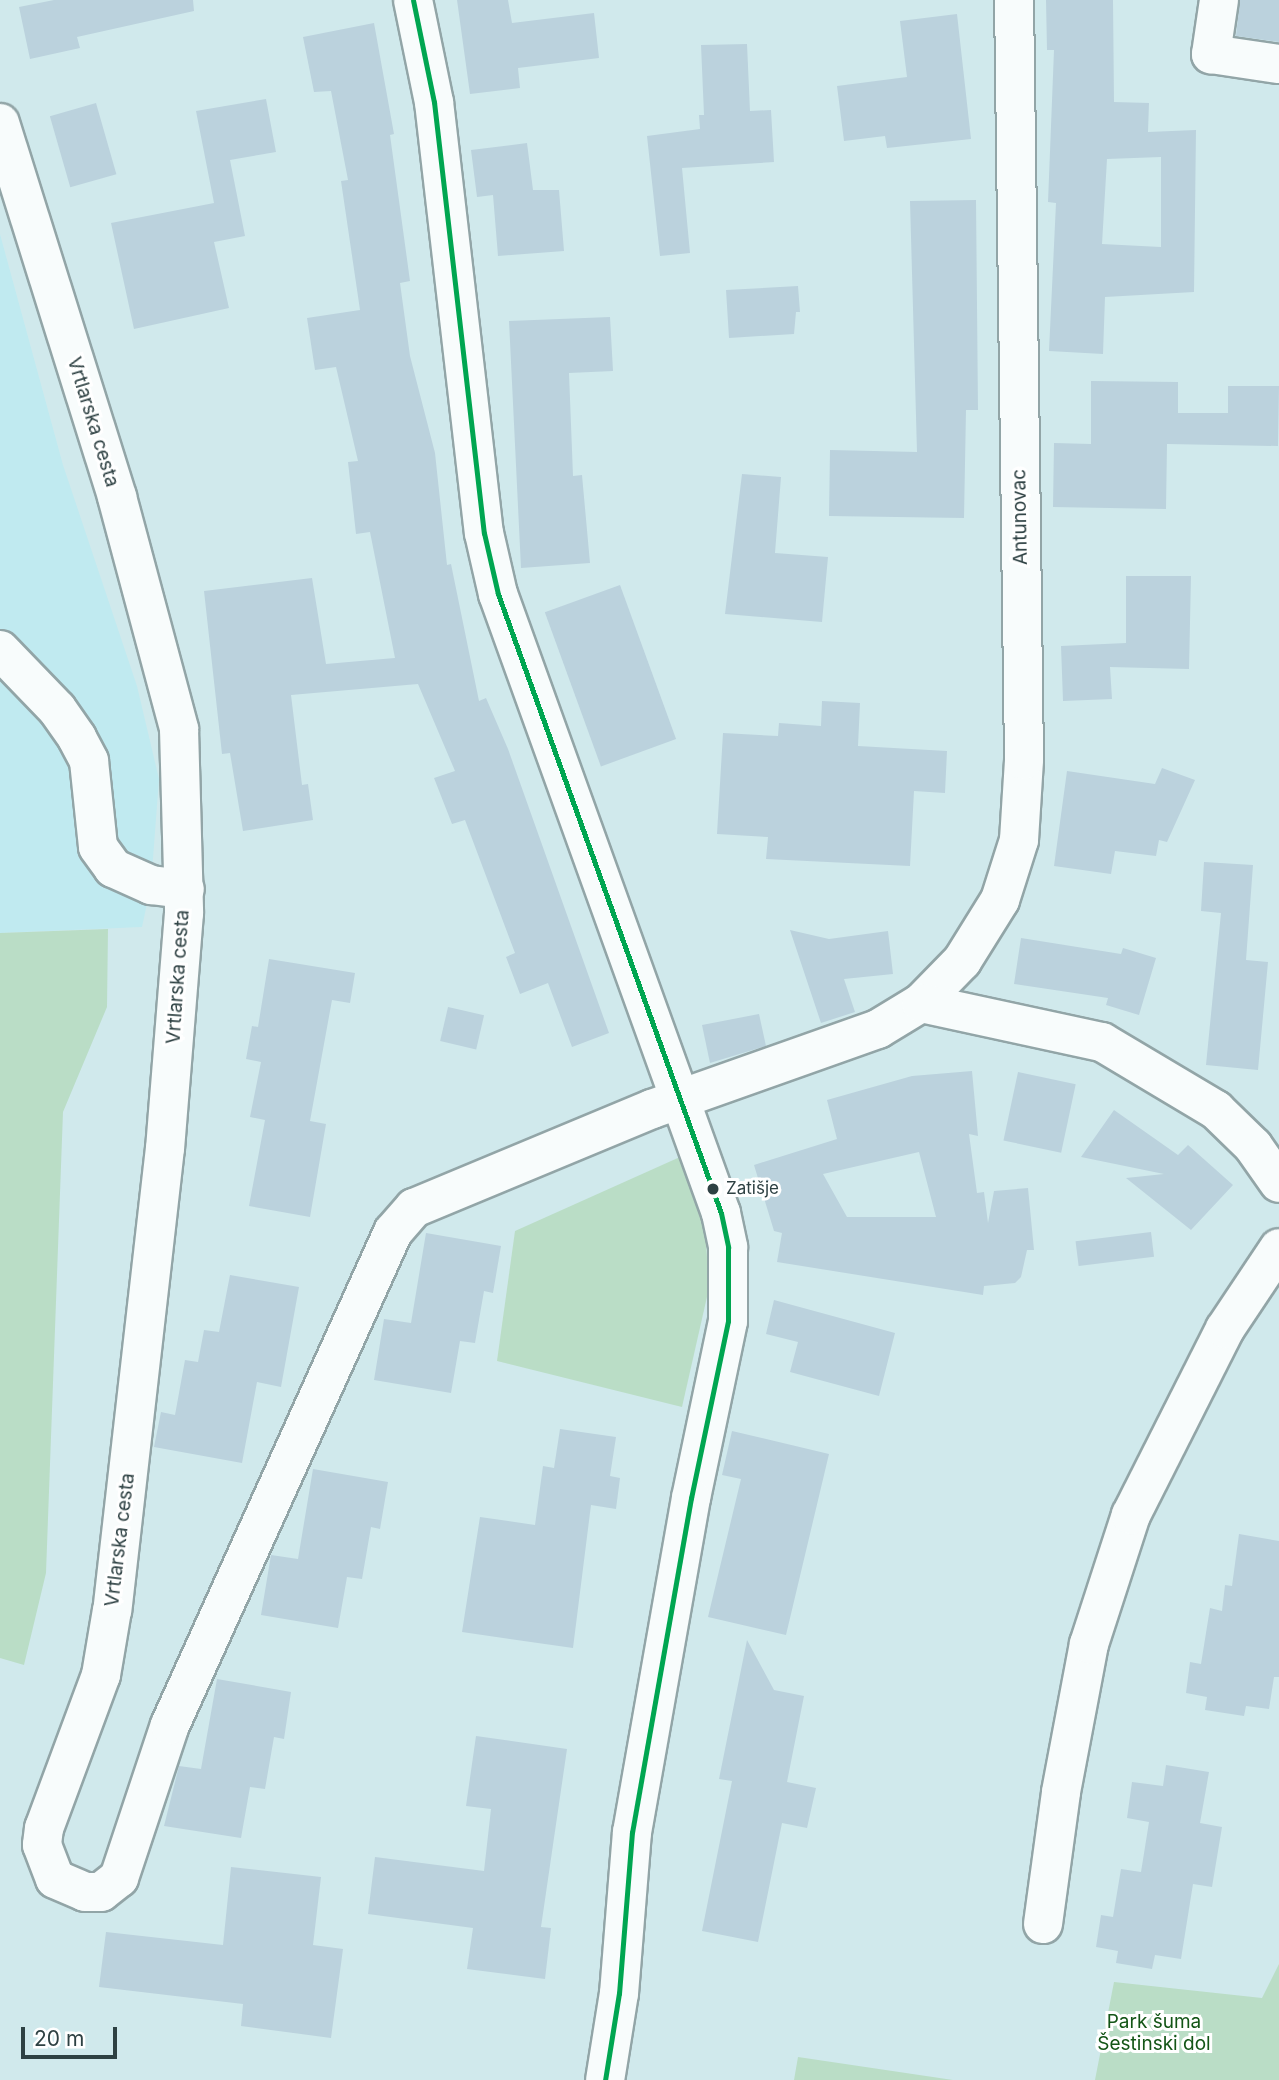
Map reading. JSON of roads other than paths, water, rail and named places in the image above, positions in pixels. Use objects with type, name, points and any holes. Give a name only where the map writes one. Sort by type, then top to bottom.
[{"type":"street","points":[[413,0],[434,102],[484,533],[495,582],[722,1213],[731,1279],[729,1308],[632,1832],[620,1993],[605,2080]]},
{"type":"street","name":"Antunovac","points":[[920,1003],[962,961],[989,921],[1011,873],[1023,805],[1014,0]]},
{"type":"street","points":[[1219,0],[1211,54],[1279,64]]},
{"type":"street","name":"Vrtlarska cesta","points":[[0,123],[117,497],[180,729],[184,889],[165,1148],[112,1610],[101,1675],[44,1828],[46,1865],[54,1879],[69,1888],[101,1892],[119,1878],[170,1725],[394,1233],[414,1208],[431,1198],[679,1099]]},
{"type":"street","points":[[0,650],[57,709],[77,737],[89,761],[98,847],[113,868],[151,886],[184,889]]},
{"type":"street","points":[[679,1099],[878,1030],[920,1003],[1102,1042],[1216,1110],[1253,1146],[1279,1183]]},
{"type":"street","points":[[1042,1924],[1060,1792],[1089,1644],[1131,1515],[1225,1329],[1279,1248]]},
{"type":"place","name":"Zatišje","points":[[713,1189]]},
{"type":"park label","name":"Park šuma Šestinski dol","points":[[1154,2033]]}]
